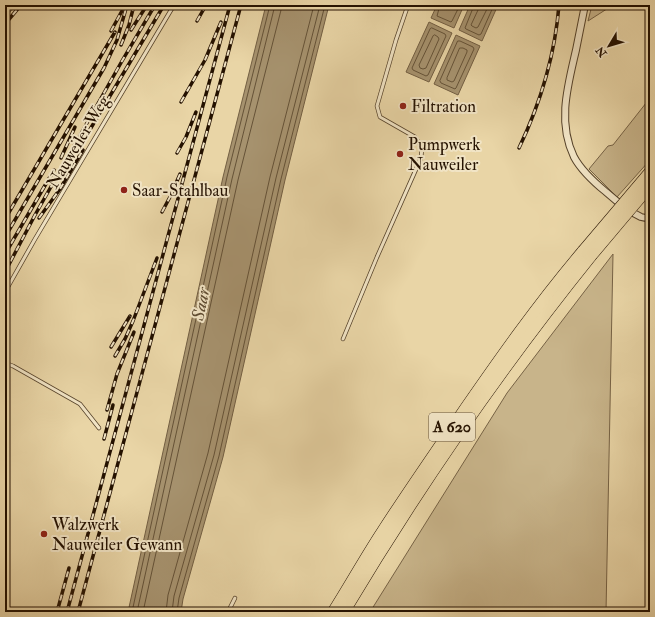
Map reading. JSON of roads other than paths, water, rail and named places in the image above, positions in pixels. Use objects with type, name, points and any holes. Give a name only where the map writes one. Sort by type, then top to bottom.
[{"type":"highway","name":"A 620","points":[[344,612],[390,536],[434,469],[587,254],[650,172]]},
{"type":"highway","name":"A 620","points":[[334,612],[382,532],[475,394],[561,276],[587,254],[650,186]]},
{"type":"street","points":[[585,5],[568,83],[564,111],[565,129],[568,143],[574,158],[596,183],[612,197],[636,214],[643,218],[650,218]]},
{"type":"lane","points":[[5,15],[13,5]]},
{"type":"lane","name":"Nauweiler Weg","points":[[5,292],[174,5]]},
{"type":"lane","points":[[343,339],[377,257],[421,158],[422,147],[415,137],[380,117],[377,106],[396,40],[408,5]]},
{"type":"lane","points":[[5,363],[13,366],[80,404],[99,428]]},
{"type":"lane","points":[[228,612],[235,598]]},
{"type":"water","name":"Saar","points":[[266,5],[329,5],[285,180],[223,457],[183,599],[181,612],[128,612],[223,177]]},
{"type":"water","points":[[437,5],[464,5],[454,28],[431,18]]},
{"type":"water","points":[[470,5],[498,5],[482,41],[459,30]]},
{"type":"water","points":[[429,22],[452,33],[429,82],[406,72]]},
{"type":"water","points":[[456,35],[480,46],[458,95],[434,84]]},
{"type":"railway","points":[[5,24],[21,5]]},
{"type":"railway","points":[[5,237],[104,68],[117,40],[127,5]]},
{"type":"railway","points":[[121,45],[129,25],[134,5]]},
{"type":"railway","points":[[131,30],[147,5]]},
{"type":"railway","points":[[5,272],[35,215],[155,5]]},
{"type":"railway","points":[[76,153],[164,5]]},
{"type":"railway","points":[[197,21],[206,5]]},
{"type":"railway","points":[[67,612],[230,5]]},
{"type":"railway","points":[[78,612],[241,5]]},
{"type":"railway","points":[[519,148],[540,97],[554,42],[559,5]]},
{"type":"railway","points":[[111,31],[123,9]]},
{"type":"railway","points":[[181,102],[205,60],[221,22]]},
{"type":"railway","points":[[5,219],[115,32]]},
{"type":"railway","points":[[177,153],[186,137],[196,112]]},
{"type":"railway","points":[[61,158],[75,127]]},
{"type":"railway","points":[[39,218],[60,189],[83,150]]},
{"type":"railway","points":[[5,254],[54,170]]},
{"type":"railway","points":[[162,212],[180,174]]},
{"type":"railway","points":[[115,356],[133,321],[157,258]]},
{"type":"railway","points":[[111,347],[130,316]]},
{"type":"railway","points":[[107,410],[117,374],[134,332]]},
{"type":"railway","points":[[104,439],[113,405]]},
{"type":"railway","points":[[57,612],[69,568]]},
{"type":"place","name":"Filtration","points":[[403,106]]},
{"type":"place","name":"Pumpwerk Nauweiler","points":[[400,154]]},
{"type":"place","name":"Saar-Stahlbau","points":[[124,190]]},
{"type":"place","name":"Walzwerk Nauweiler Gewann","points":[[44,534]]}]
